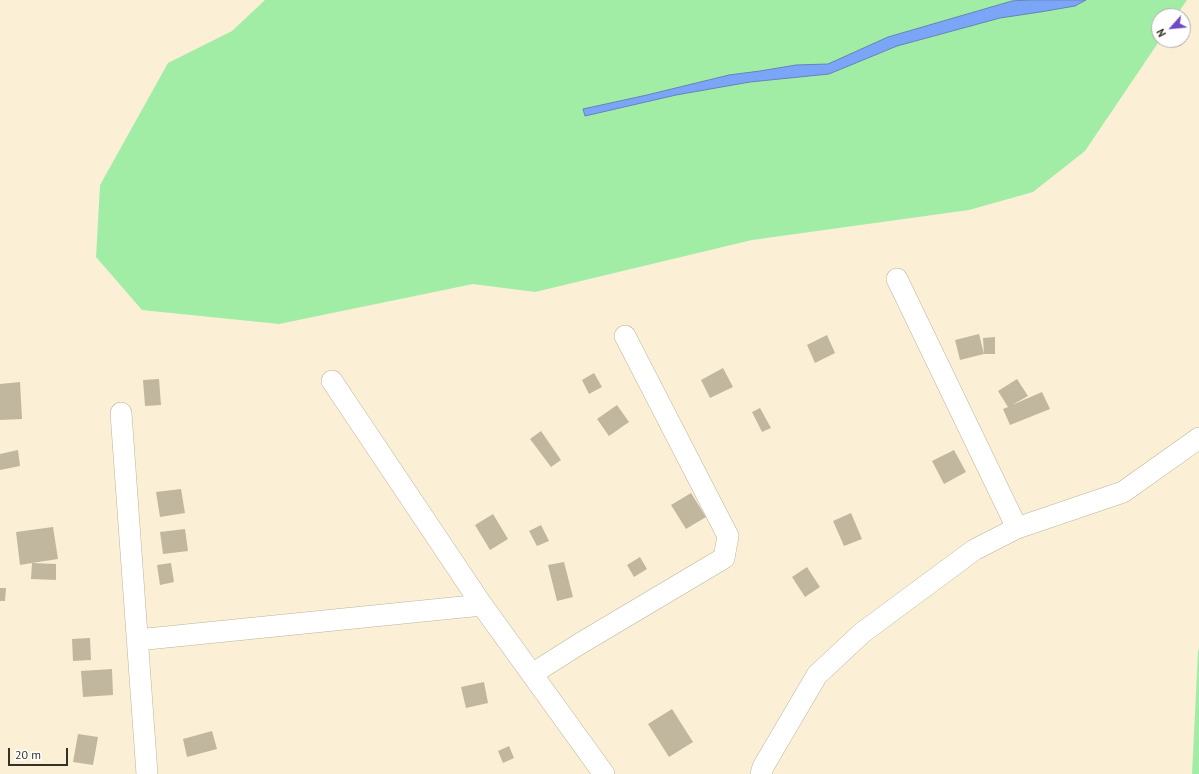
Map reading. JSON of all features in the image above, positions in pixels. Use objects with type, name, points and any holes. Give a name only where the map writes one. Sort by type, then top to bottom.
[{"type":"street","points":[[897,279],[1017,528]]},
{"type":"street","points":[[532,674],[724,558],[728,536],[625,336]]},
{"type":"street","points":[[332,381],[482,605],[604,774]]},
{"type":"street","points":[[121,413],[147,774]]},
{"type":"street","points":[[761,774],[763,767],[817,675],[862,633],[974,550],[1017,528],[1123,492],[1199,438]]},
{"type":"street","points":[[137,640],[482,605]]},
{"type":"green space","points":[[265,0],[1187,0],[1182,8],[1151,8],[1151,48],[1155,48],[1085,151],[1033,192],[969,210],[752,240],[535,292],[473,284],[279,324],[142,310],[96,257],[100,185],[168,63],[232,31]]},
{"type":"green space","points":[[1199,648],[1199,774],[1192,774],[1198,652]]},
{"type":"water","points":[[1086,0],[1075,6],[1000,18],[897,46],[829,74],[750,82],[676,95],[585,116],[583,109],[729,75],[796,65],[828,64],[888,37],[1012,1]]},
{"type":"building","points":[[979,334],[984,354],[960,360],[955,340]]},
{"type":"building","points":[[827,335],[835,353],[815,363],[807,345]]},
{"type":"building","points":[[995,337],[995,354],[984,354],[983,338]]},
{"type":"building","points":[[723,368],[733,387],[710,398],[701,380]]},
{"type":"building","points":[[594,373],[602,387],[589,394],[582,380]]},
{"type":"building","points":[[159,379],[161,405],[145,406],[143,380]]},
{"type":"building","points":[[1017,379],[1028,396],[1012,405],[1042,392],[1050,409],[1010,425],[1003,409],[1008,407],[998,391]]},
{"type":"building","points":[[20,382],[22,419],[0,420],[0,384]]},
{"type":"building","points":[[617,405],[629,422],[609,436],[597,419]]},
{"type":"building","points":[[760,408],[771,428],[762,432],[752,412]]},
{"type":"building","points":[[541,431],[561,460],[551,467],[530,439]]},
{"type":"building","points":[[18,450],[20,466],[0,470],[0,454]]},
{"type":"building","points":[[954,450],[966,472],[944,484],[932,461]]},
{"type":"building","points":[[181,489],[185,513],[160,517],[156,492]]},
{"type":"building","points":[[691,493],[706,517],[686,529],[671,505]]},
{"type":"building","points":[[851,513],[862,539],[844,546],[833,521]]},
{"type":"building","points":[[493,514],[508,539],[490,550],[475,525]]},
{"type":"building","points":[[541,525],[549,541],[537,546],[529,531]]},
{"type":"building","points":[[53,527],[58,559],[20,565],[16,532]]},
{"type":"building","points":[[185,529],[188,551],[163,554],[160,532]]},
{"type":"building","points":[[640,557],[647,569],[634,577],[627,565]]},
{"type":"building","points":[[564,562],[573,597],[557,601],[548,565]]},
{"type":"building","points":[[32,563],[56,564],[56,580],[31,579]]},
{"type":"building","points":[[171,563],[174,582],[160,585],[157,565]]},
{"type":"building","points":[[807,567],[820,587],[805,597],[792,577]]},
{"type":"building","points":[[0,588],[6,588],[5,601],[0,601]]},
{"type":"building","points":[[90,638],[91,660],[73,661],[72,639]]},
{"type":"building","points":[[112,669],[113,695],[83,697],[81,671]]},
{"type":"building","points":[[484,682],[488,703],[466,708],[461,687]]},
{"type":"building","points":[[672,709],[693,742],[669,757],[648,724]]},
{"type":"building","points":[[212,731],[217,749],[187,757],[183,739]]},
{"type":"building","points":[[78,734],[98,737],[93,765],[73,762]]},
{"type":"building","points":[[509,746],[514,758],[503,763],[498,751]]}]
